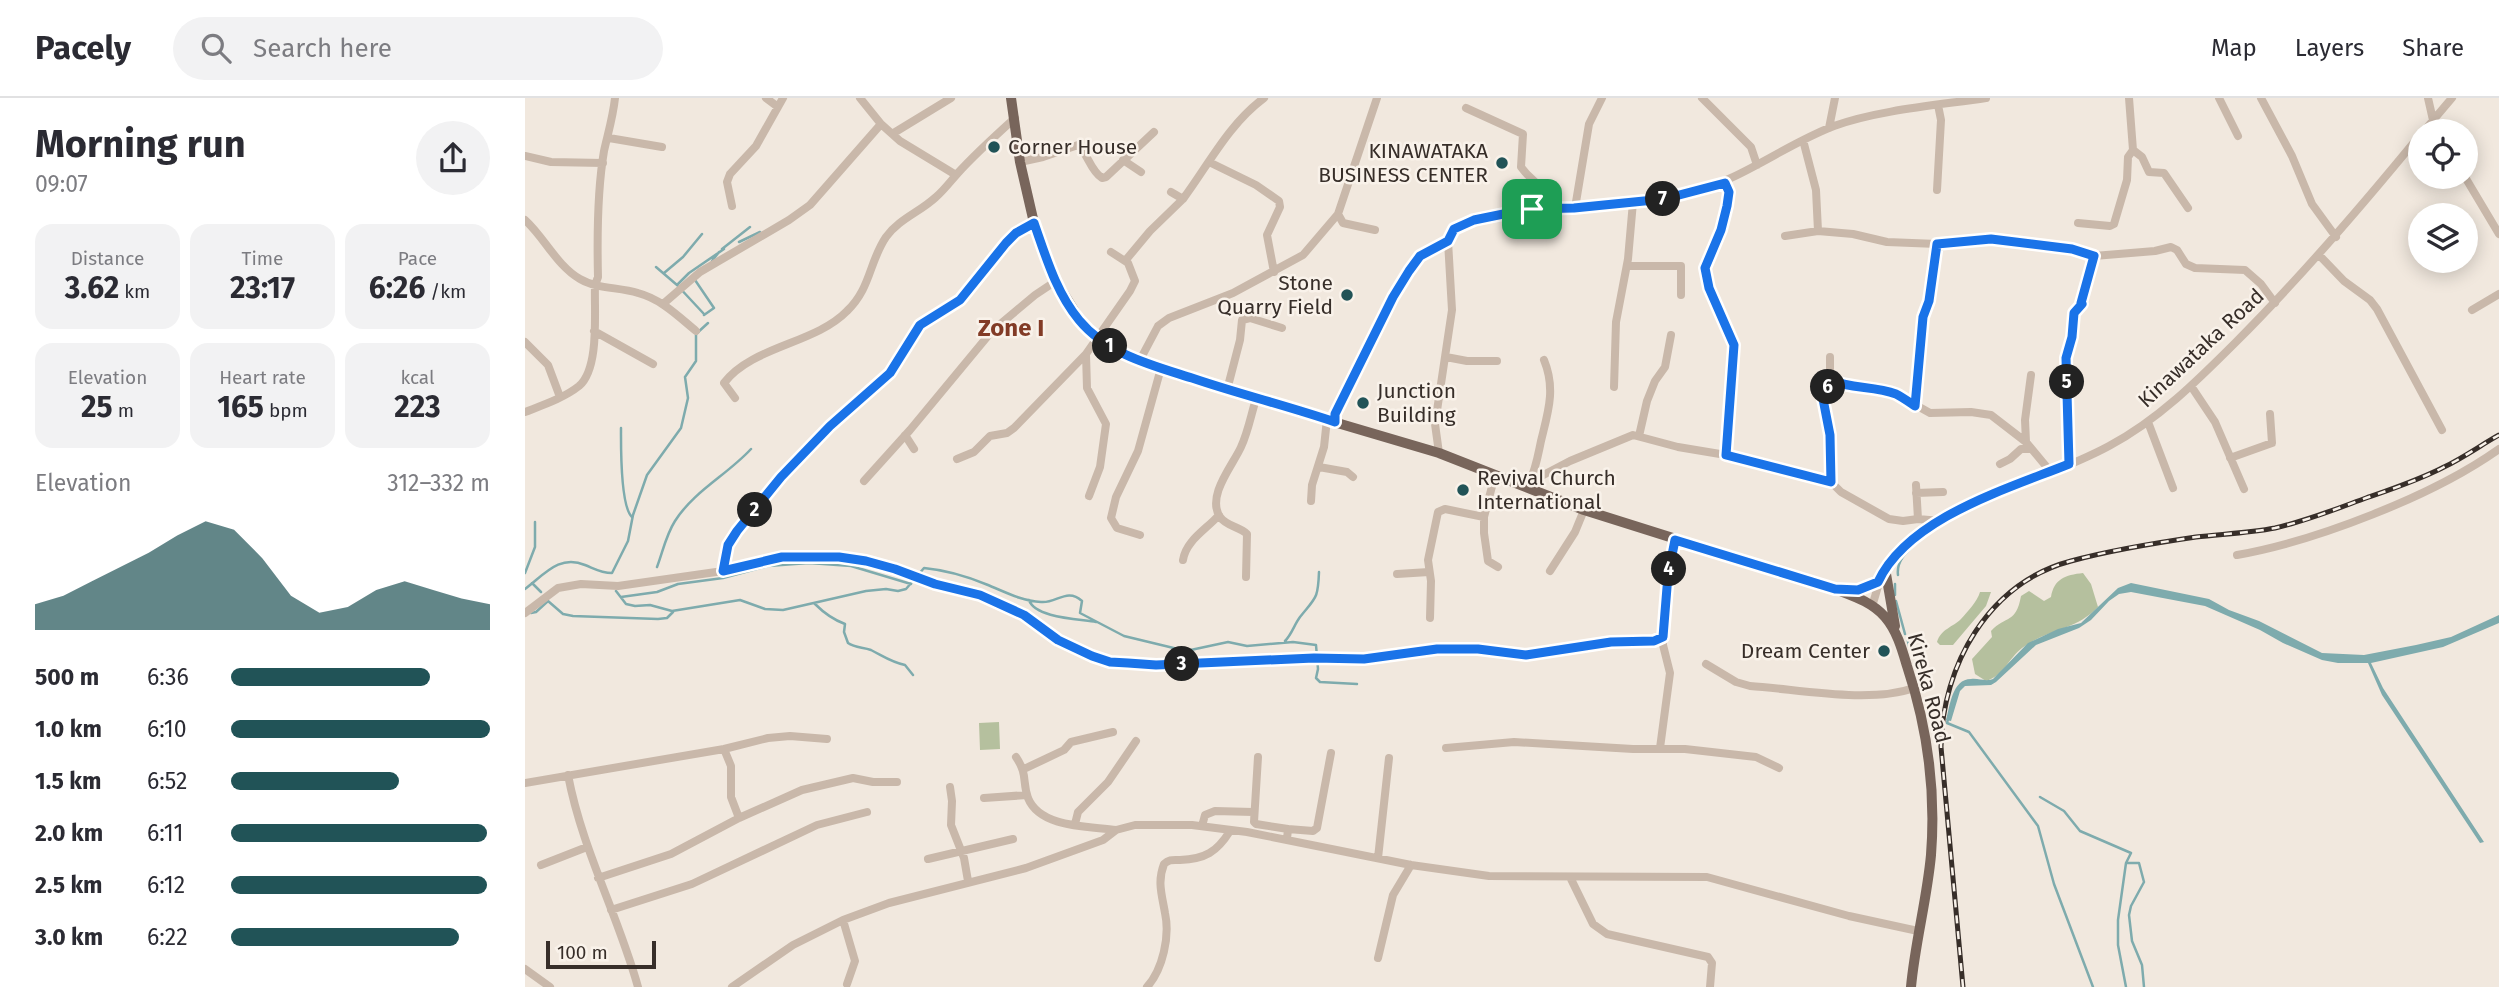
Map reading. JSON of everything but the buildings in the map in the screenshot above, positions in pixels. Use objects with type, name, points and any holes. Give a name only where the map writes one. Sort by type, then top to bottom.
[{"type":"main road","name":"Kireka Road","points":[[1011,98],[1020,162],[1034,223],[1056,281],[1068,304],[1096,338],[1120,353],[1227,390],[1439,453],[1527,485],[1584,510],[1835,589],[1872,606],[1884,615],[1898,639],[1914,688],[1927,747],[1931,782],[1931,855],[1911,987]]},
{"type":"main road","points":[[1885,568],[1898,639]]},
{"type":"main road","points":[[1835,589],[1858,590],[1878,582]]},
{"type":"street","points":[[525,412],[579,386],[589,373],[594,331],[603,163],[615,98]]},
{"type":"street","points":[[766,98],[778,107]]},
{"type":"street","points":[[732,206],[727,182],[730,174],[756,146],[783,98]]},
{"type":"street","points":[[860,98],[892,134],[956,175]]},
{"type":"street","points":[[892,134],[951,98]]},
{"type":"street","points":[[1125,261],[1150,231],[1184,200],[1221,141],[1246,111],[1264,98]]},
{"type":"street","points":[[1140,360],[1154,332],[1169,318],[1233,293],[1303,255],[1338,214],[1377,98]]},
{"type":"street","points":[[1574,208],[1589,124],[1602,98]]},
{"type":"street","points":[[1702,98],[1751,147],[1757,165]]},
{"type":"street","points":[[1829,128],[1835,98]]},
{"type":"street","points":[[1439,453],[1435,424],[1452,310],[1448,241],[1454,229],[1474,220],[1532,209],[1574,208],[1664,199],[1725,183],[1829,128],[1863,118],[1986,98]]},
{"type":"street","points":[[2078,223],[2110,226],[2115,224],[2127,180],[2128,157],[2133,150],[2129,98]]},
{"type":"street","points":[[2219,98],[2238,136]]},
{"type":"street","points":[[2260,98],[2292,156],[2312,204],[2336,237]]},
{"type":"street","points":[[2428,98],[2433,119]]},
{"type":"street","points":[[2434,119],[2452,98]]},
{"type":"street","points":[[1937,190],[1941,120],[1938,105]]},
{"type":"street","points":[[1466,108],[1523,134],[1521,167],[1541,191],[1532,209]]},
{"type":"street","points":[[735,398],[725,386],[726,379],[746,365],[832,324],[848,311],[866,286],[873,263],[888,235],[898,224],[929,204],[1015,118]]},
{"type":"street","points":[[663,303],[723,257],[789,220],[810,205],[881,124]]},
{"type":"street","points":[[1020,162],[1077,145],[1082,148],[1096,173],[1102,178],[1110,175],[1154,132]]},
{"type":"street","points":[[609,138],[662,147]]},
{"type":"street","points":[[1803,140],[1816,190],[1818,231]]},
{"type":"street","points":[[2133,150],[2142,157],[2149,172],[2165,173],[2188,208]]},
{"type":"street","name":"Kinawataka Road","points":[[1872,606],[1885,568],[1905,546],[1940,521],[1983,499],[2109,446],[2148,422],[2191,386],[2336,237],[2408,150]]},
{"type":"street","points":[[525,156],[551,162],[603,163]]},
{"type":"street","points":[[1123,160],[1141,172]]},
{"type":"street","points":[[1209,162],[1256,185],[1279,201],[1280,207],[1267,235],[1274,272]]},
{"type":"street","points":[[1725,183],[1729,192],[1727,206],[1721,230],[1705,268],[1709,288],[1734,345],[1726,455]]},
{"type":"street","points":[[2472,189],[2499,234]]},
{"type":"street","points":[[1171,192],[1184,200]]},
{"type":"street","points":[[1614,387],[1615,322],[1627,266],[1633,202]]},
{"type":"street","points":[[1338,214],[1343,223],[1375,230]]},
{"type":"street","points":[[525,220],[580,279],[595,285],[637,292],[663,303],[696,331]]},
{"type":"street","points":[[723,571],[728,545],[781,477],[830,426],[890,373],[920,325],[960,300],[1006,243],[1016,233],[1034,223]]},
{"type":"street","points":[[1785,236],[1818,231],[1853,234],[1887,242],[1937,244],[1991,239],[2072,249],[2094,256],[2175,248],[2186,264],[2195,268],[2245,270],[2274,303]]},
{"type":"street","points":[[1311,501],[1312,485],[1331,421],[1393,297],[1420,256],[1448,241]]},
{"type":"street","points":[[1915,406],[1923,317],[1929,301],[1937,244]]},
{"type":"street","points":[[957,459],[974,452],[990,436],[1007,433],[1014,428],[1086,354],[1133,285],[1133,273],[1125,261],[1111,252]]},
{"type":"street","points":[[2319,255],[2377,309],[2383,325],[2442,430]]},
{"type":"street","points":[[2069,464],[2066,358],[2072,337],[2074,313],[2082,304],[2094,256]]},
{"type":"street","points":[[1627,266],[1681,266],[1681,295]]},
{"type":"street","points":[[864,481],[992,331],[1056,281]]},
{"type":"street","points":[[2472,310],[2499,294]]},
{"type":"street","points":[[1227,390],[1240,340],[1242,320],[1250,318],[1282,328]]},
{"type":"street","points":[[594,331],[653,364]]},
{"type":"street","points":[[1639,436],[1647,401],[1655,381],[1665,367],[1671,335]]},
{"type":"street","points":[[525,342],[548,365],[560,397]]},
{"type":"street","points":[[1086,354],[1087,388],[1106,425],[1100,467],[1089,496]]},
{"type":"street","points":[[1446,357],[1467,361],[1497,361]]},
{"type":"street","points":[[1830,357],[1830,380],[1823,399],[1830,435],[1831,482]]},
{"type":"street","points":[[1527,485],[1536,466],[1551,402],[1550,378],[1544,360]]},
{"type":"street","points":[[1140,535],[1117,528],[1111,518],[1116,497],[1138,451],[1161,369]]},
{"type":"street","points":[[2028,445],[2025,421],[2031,375]]},
{"type":"street","points":[[1830,380],[1844,386],[1878,389],[1896,394],[1930,414],[1971,412],[1991,415],[2028,445],[2050,471]]},
{"type":"street","points":[[2191,386],[2215,422],[2244,489]]},
{"type":"street","points":[[1246,577],[1247,534],[1221,519],[1218,489],[1242,446],[1256,399]]},
{"type":"street","points":[[2229,458],[2272,443],[2270,414]]},
{"type":"street","points":[[2148,422],[2173,488]]},
{"type":"street","points":[[905,435],[914,449]]},
{"type":"street","points":[[1527,485],[1570,461],[1624,437],[1639,436],[1831,482],[1841,492],[1877,514],[1903,522],[1918,519],[1940,521]]},
{"type":"street","points":[[2000,464],[2028,445]]},
{"type":"street","points":[[2237,555],[2297,540],[2398,503],[2461,473],[2499,449]]},
{"type":"street","points":[[1319,467],[1347,472],[1353,477]]},
{"type":"street","points":[[1495,475],[1483,533],[1488,561],[1498,566]]},
{"type":"street","points":[[1918,519],[1916,489],[1943,492]]},
{"type":"street","points":[[1430,618],[1431,581],[1428,560],[1439,509],[1485,517]]},
{"type":"street","points":[[1551,571],[1575,532],[1584,510]]},
{"type":"street","points":[[1183,560],[1192,541],[1219,515]]},
{"type":"street","points":[[1660,748],[1668,699],[1669,664],[1663,637],[1668,575],[1675,540]]},
{"type":"street","points":[[525,613],[558,587],[581,584],[618,586],[723,571],[782,557],[839,557],[866,561],[935,584],[980,595],[1024,615],[1058,640],[1110,662],[1156,665],[1318,658],[1364,659],[1437,649],[1478,649],[1526,655],[1611,642],[1654,641],[1663,637]]},
{"type":"street","points":[[1397,575],[1429,572]]},
{"type":"street","points":[[1706,664],[1736,682],[1750,686],[1840,694],[1900,693],[1914,688]]},
{"type":"street","points":[[1024,769],[1064,750],[1071,742],[1113,732]]},
{"type":"street","points":[[525,783],[724,749],[776,737],[827,739]]},
{"type":"street","points":[[1075,824],[1078,812],[1108,782],[1136,741]]},
{"type":"street","points":[[1446,748],[1514,742],[1717,751],[1756,757],[1779,768]]},
{"type":"street","points":[[724,749],[731,766],[731,797],[739,818]]},
{"type":"street","points":[[1258,757],[1253,812],[1256,824],[1313,831],[1317,828],[1331,753]]},
{"type":"street","points":[[1016,757],[1024,769],[1027,795],[1043,817],[1116,830]]},
{"type":"street","points":[[1378,858],[1389,758]]},
{"type":"street","points":[[568,775],[587,847],[638,987]]},
{"type":"street","points":[[598,878],[671,854],[739,818],[816,786],[853,778],[873,782],[897,782]]},
{"type":"street","points":[[950,787],[951,825],[962,851],[968,881]]},
{"type":"street","points":[[984,798],[1027,795]]},
{"type":"street","points":[[1202,826],[1205,815],[1211,811],[1253,812]]},
{"type":"street","points":[[611,909],[692,884],[807,829],[867,812]]},
{"type":"street","points":[[732,987],[793,945],[843,920],[889,902],[1026,868],[1103,839],[1116,830],[1135,825],[1202,826],[1287,839],[1411,865],[1489,876],[1707,877],[1849,916],[1918,930]]},
{"type":"street","points":[[1287,839],[1288,829]]},
{"type":"street","points":[[1147,987],[1160,965],[1166,933],[1165,912],[1159,888],[1164,864],[1171,860],[1209,856],[1220,847],[1230,831]]},
{"type":"street","points":[[928,859],[1013,839]]},
{"type":"street","points":[[541,866],[587,847]]},
{"type":"street","points":[[1378,958],[1393,895],[1411,865]]},
{"type":"street","points":[[1570,877],[1596,928],[1607,934],[1708,957],[1712,963],[1710,987]]},
{"type":"street","points":[[843,920],[855,961],[847,985]]},
{"type":"street","points":[[525,968],[543,985]]},
{"type":"green space","points":[[2083,573],[2091,584],[2098,607],[2080,621],[2032,641],[1992,679],[1986,681],[1975,674],[1972,659],[1992,637],[1991,631],[2013,615],[2021,596],[2029,591],[2044,601],[2051,597],[2061,579]]},
{"type":"green space","points":[[1980,592],[1991,592],[1986,606],[1953,645],[1940,645],[1937,642],[1941,634],[1961,619],[1975,603]]},
{"type":"green space","points":[[999,722],[1000,749],[980,750],[979,723]]},
{"type":"water","points":[[2131,583],[2209,599],[2322,653],[2364,655],[2416,645],[2451,637],[2499,615],[2499,623],[2443,647],[2371,663],[2383,688],[2484,842],[2480,843],[2382,695],[2368,663],[2322,660],[2205,606],[2131,592],[2119,594],[2079,628],[2036,645],[1991,685],[1965,686],[1960,691],[1951,721],[1946,720],[1953,694],[1960,683],[1971,679],[1993,679],[2028,643],[2058,629],[2081,623],[2118,588]]},
{"type":"waterway","points":[[722,249],[750,227]]},
{"type":"waterway","points":[[739,242],[760,232]]},
{"type":"waterway","points":[[664,273],[683,257],[702,234]]},
{"type":"waterway","points":[[677,285],[689,273],[724,249]]},
{"type":"waterway","points":[[712,261],[719,252]]},
{"type":"waterway","points":[[656,267],[704,314]]},
{"type":"waterway","points":[[695,280],[714,308],[704,315]]},
{"type":"waterway","points":[[525,589],[552,568],[567,562],[576,562],[601,572],[612,573],[628,541],[633,515],[647,475],[681,428],[688,398],[685,377],[696,361],[696,334],[708,323]]},
{"type":"waterway","points":[[621,428],[623,489],[632,517]]},
{"type":"waterway","points":[[657,567],[669,532],[683,510],[751,449]]},
{"type":"waterway","points":[[525,573],[535,547],[535,522]]},
{"type":"waterway","points":[[1898,575],[1901,560],[1920,540]]},
{"type":"waterway","points":[[621,597],[657,592],[678,584],[723,578],[768,566],[809,563],[851,566],[911,584]]},
{"type":"waterway","points":[[616,591],[626,604],[650,605],[672,611],[740,600],[765,609],[783,610],[866,591],[906,589],[924,568],[932,569],[981,582],[1034,601],[1046,602],[1066,596],[1077,597],[1082,601],[1080,613],[1124,636],[1186,651],[1228,642],[1247,646],[1293,642],[1316,645],[1316,678],[1320,682],[1357,684]]},
{"type":"waterway","points":[[1285,641],[1315,597],[1319,572]]},
{"type":"waterway","points":[[532,583],[541,592]]},
{"type":"waterway","points":[[1895,584],[1895,595]]},
{"type":"waterway","points":[[1029,600],[1033,606],[1048,614],[1096,622]]},
{"type":"waterway","points":[[531,613],[548,601],[563,614],[573,616],[658,619],[667,618],[673,612]]},
{"type":"waterway","points":[[1896,601],[1905,634]]},
{"type":"waterway","points":[[815,604],[845,624],[844,632],[848,643],[905,665],[913,675]]},
{"type":"waterway","points":[[1907,637],[1909,646]]},
{"type":"waterway","points":[[1911,649],[1913,656]]},
{"type":"waterway","points":[[1948,719],[1947,723],[1969,732],[2038,826],[2054,884],[2093,987]]},
{"type":"waterway","points":[[2040,797],[2064,811],[2080,831],[2131,853],[2126,863],[2118,920],[2118,945],[2126,987]]},
{"type":"waterway","points":[[2127,863],[2139,863],[2144,882],[2129,915],[2132,941],[2142,965],[2144,987]]},
{"type":"railway","points":[[1963,987],[1941,747],[1943,717],[1961,658],[1975,632],[1994,608],[2016,588],[2042,572],[2071,561],[2149,544],[2265,530],[2298,522],[2425,476],[2499,435]]},
{"type":"place","name":"Corner House","points":[[994,147]]},
{"type":"place","name":"KINAWATAKA BUSINESS CENTER","points":[[1502,163]]},
{"type":"place","name":"Stone Quarry Field","points":[[1347,295]]},
{"type":"place","name":"Junction Building","points":[[1363,403]]},
{"type":"place","name":"Revival Church International","points":[[1463,490]]},
{"type":"place","name":"Dream Center","points":[[1884,651]]},
{"type":"district","name":"Zone I","points":[[1011,328]]},
{"type":"route","points":[[1725,183],[1729,192],[1727,206],[1721,230],[1705,268],[1705,277],[1734,345],[1726,455],[1831,482],[1830,435],[1823,399],[1830,380],[1844,386],[1878,389],[1896,394],[1915,406],[1923,317],[1929,301],[1937,244],[1991,239],[2072,249],[2094,256],[2082,304],[2074,313],[2072,337],[2066,358],[2069,464],[1950,515],[1892,558],[1878,582],[1858,590],[1835,589],[1675,540],[1668,575],[1663,637],[1647,642],[1611,642],[1526,655],[1478,649],[1437,649],[1364,659],[1314,658],[1156,665],[1110,662],[1058,640],[1009,607],[980,595],[935,584],[866,561],[839,557],[782,557],[723,571],[728,545],[781,477],[830,426],[890,373],[920,325],[960,300],[1006,243],[1016,233],[1034,223],[1044,253],[1068,304],[1096,338],[1120,353],[1161,369],[1335,422],[1335,414],[1393,297],[1420,256],[1448,241],[1454,229],[1474,220],[1532,209],[1574,208],[1664,199],[1725,183]]}]
